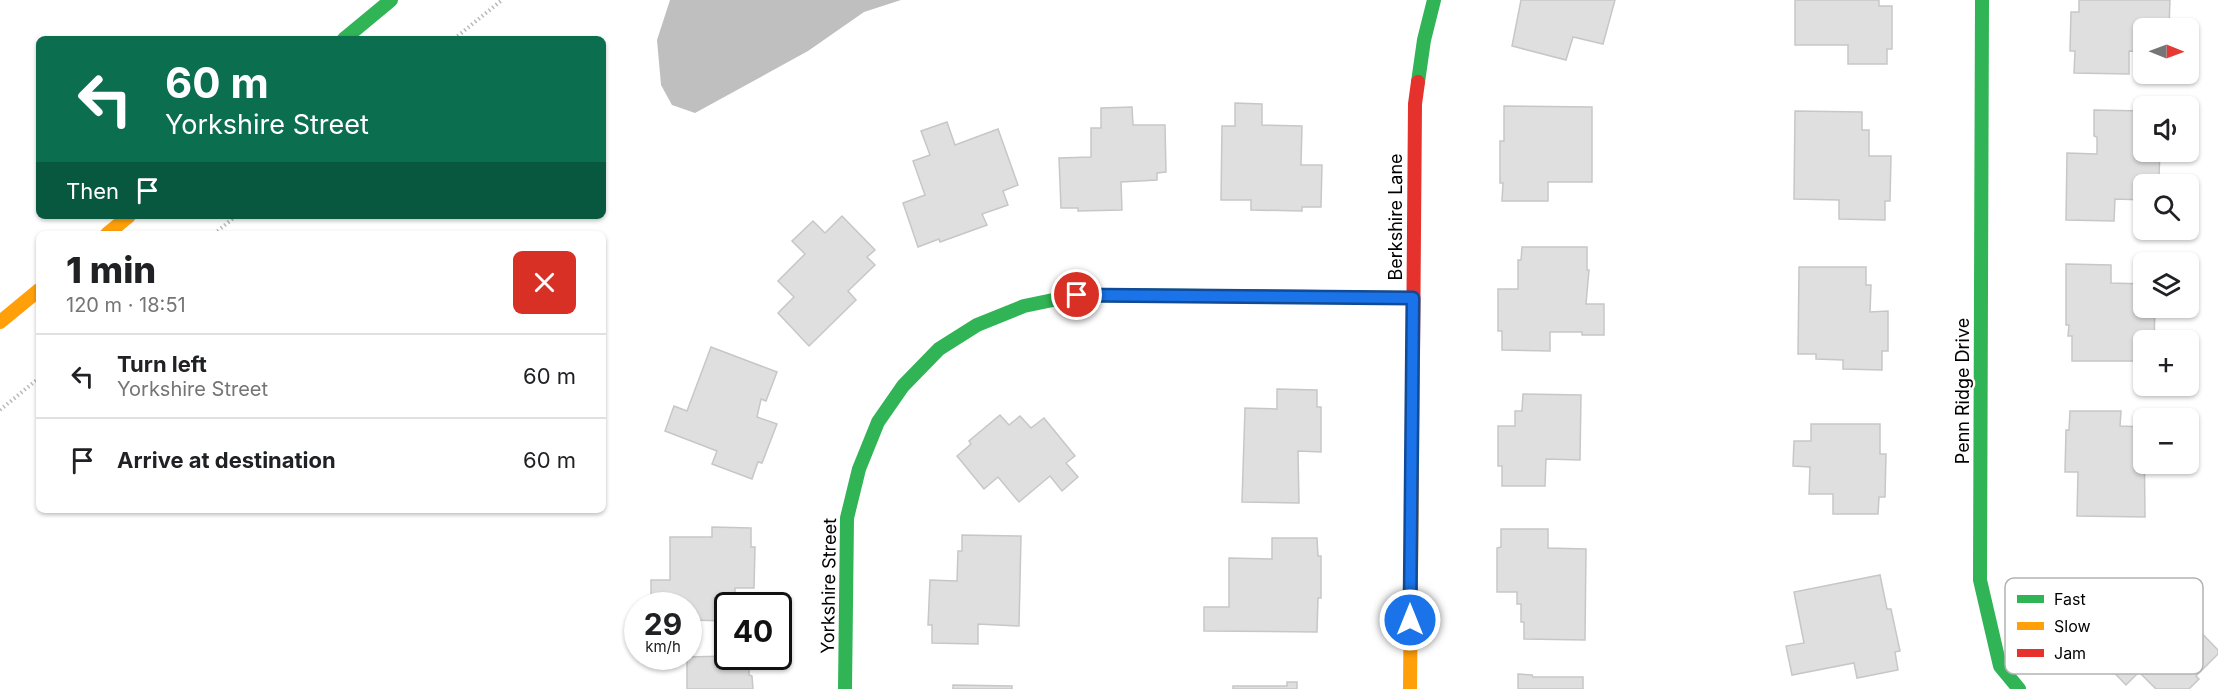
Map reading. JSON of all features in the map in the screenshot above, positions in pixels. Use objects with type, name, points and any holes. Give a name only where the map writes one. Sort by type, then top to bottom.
[{"type":"street","points":[[348,36],[391,0]]},
{"type":"street","name":"Berkshire Lane","points":[[1410,689],[1415,104],[1424,40],[1434,0]]},
{"type":"street","name":"Penn Ridge Drive","points":[[1982,0],[1980,580],[2000,666],[2005,672]]},
{"type":"street","points":[[111,231],[125,219]]},
{"type":"street","points":[[0,322],[36,292]]},
{"type":"street","name":"Yorkshire Street","points":[[845,689],[847,518],[859,469],[878,422],[903,386],[939,349],[976,325],[1024,306],[1077,295],[1413,298]]},
{"type":"street","name":"Penn Ridge Drive","points":[[2007,674],[2019,689]]},
{"type":"path","points":[[458,36],[502,0]]},
{"type":"path","points":[[218,231],[232,219]]},
{"type":"path","points":[[0,410],[36,380]]},
{"type":"shaded area","points":[[670,0],[901,0],[864,12],[808,51],[695,113],[672,105],[661,85],[657,40]]},
{"type":"building","points":[[1521,0],[1615,0],[1603,44],[1573,37],[1566,60],[1512,46]]},
{"type":"building","points":[[1795,0],[1879,0],[1879,6],[1892,6],[1892,49],[1887,49],[1887,64],[1848,64],[1848,45],[1795,45]]},
{"type":"building","points":[[2079,0],[2170,0],[2169,18],[2133,18],[2133,51],[2129,51],[2129,74],[2074,73],[2075,51],[2070,51],[2071,12],[2079,12]]},
{"type":"building","points":[[1235,103],[1262,104],[1262,125],[1302,126],[1301,165],[1322,165],[1321,207],[1302,207],[1302,211],[1251,210],[1251,200],[1221,200],[1222,126],[1235,126]]},
{"type":"building","points":[[1504,106],[1592,107],[1592,182],[1548,182],[1548,201],[1502,201],[1500,141],[1504,141]]},
{"type":"building","points":[[1132,107],[1133,125],[1165,125],[1166,172],[1157,173],[1157,180],[1121,182],[1122,210],[1078,211],[1078,208],[1061,208],[1059,158],[1091,157],[1091,128],[1101,128],[1101,108]]},
{"type":"building","points":[[2094,110],[2133,111],[2133,162],[2160,162],[2159,174],[2133,174],[2133,200],[2115,199],[2114,221],[2066,220],[2067,153],[2097,154],[2097,137],[2094,136]]},
{"type":"building","points":[[1795,111],[1862,112],[1862,130],[1869,130],[1869,156],[1891,156],[1890,201],[1885,201],[1885,220],[1839,219],[1839,200],[1794,199]]},
{"type":"building","points":[[947,122],[955,145],[998,129],[1018,185],[1003,191],[1008,205],[982,214],[987,225],[940,242],[939,239],[918,247],[903,203],[925,195],[913,161],[930,155],[921,131]]},
{"type":"building","points":[[842,216],[875,250],[867,257],[875,265],[848,291],[856,300],[809,346],[778,313],[794,297],[778,281],[805,254],[792,241],[813,221],[825,233]]},
{"type":"building","points":[[1522,247],[1587,247],[1587,270],[1589,270],[1586,304],[1604,304],[1604,335],[1550,332],[1550,351],[1502,350],[1502,331],[1498,331],[1498,289],[1518,289],[1518,260],[1521,260]]},
{"type":"building","points":[[2066,264],[2111,265],[2111,283],[2133,284],[2133,318],[2155,318],[2154,330],[2133,330],[2133,361],[2072,361],[2072,336],[2068,336],[2069,325],[2066,325]]},
{"type":"building","points":[[1799,267],[1866,267],[1866,285],[1871,285],[1870,312],[1888,311],[1888,351],[1882,351],[1882,370],[1843,369],[1843,360],[1816,359],[1816,354],[1798,354]]},
{"type":"building","points":[[711,347],[777,372],[766,401],[761,399],[757,417],[777,424],[762,463],[758,462],[752,479],[712,464],[717,451],[665,431],[674,406],[687,411]]},
{"type":"building","points":[[1277,389],[1317,390],[1317,407],[1321,407],[1321,452],[1298,451],[1299,503],[1242,502],[1245,408],[1277,409]]},
{"type":"building","points":[[1523,394],[1581,395],[1580,460],[1546,459],[1545,486],[1502,486],[1502,466],[1498,466],[1498,426],[1515,426],[1515,411],[1522,411]]},
{"type":"building","points":[[2070,411],[2121,411],[2120,426],[2133,427],[2133,474],[2145,474],[2145,517],[2077,516],[2078,472],[2065,472],[2066,430],[2069,430]]},
{"type":"building","points":[[1000,415],[1009,425],[1020,416],[1031,428],[1044,418],[1075,456],[1066,463],[1078,477],[1062,491],[1050,476],[1019,502],[998,477],[984,489],[957,456],[971,444],[969,441]]},
{"type":"building","points":[[1811,424],[1880,424],[1880,454],[1886,454],[1885,497],[1879,497],[1878,514],[1833,514],[1833,494],[1809,494],[1810,467],[1793,466],[1794,441],[1811,441]]},
{"type":"building","points":[[712,527],[751,528],[751,547],[755,547],[754,588],[735,588],[735,592],[714,592],[714,621],[702,620],[702,592],[651,592],[651,580],[670,580],[670,537],[712,537]]},
{"type":"building","points":[[1501,529],[1548,529],[1548,548],[1586,549],[1585,640],[1524,639],[1524,622],[1521,622],[1521,604],[1517,604],[1517,592],[1497,592],[1497,548],[1501,547]]},
{"type":"building","points":[[962,535],[1021,536],[1019,626],[978,624],[978,644],[932,643],[932,625],[928,625],[930,580],[957,581],[958,551],[962,551]]},
{"type":"building","points":[[1272,538],[1317,538],[1318,556],[1321,556],[1321,598],[1318,598],[1317,632],[1204,631],[1204,607],[1229,607],[1229,558],[1272,559]]},
{"type":"building","points":[[1880,575],[1887,609],[1891,609],[1900,651],[1895,652],[1898,670],[1857,678],[1854,663],[1792,675],[1786,646],[1804,643],[1794,592]]},
{"type":"building","points":[[2203,634],[2218,650],[2218,654],[2203,669]]},
{"type":"building","points":[[714,656],[714,670],[749,670],[753,689],[687,689],[687,670],[702,670],[702,657]]},
{"type":"building","points":[[1518,674],[1533,677],[1583,677],[1583,689],[1518,689]]},
{"type":"building","points":[[2115,674],[2137,674],[2126,685]]},
{"type":"building","points":[[2141,674],[2198,674],[2196,676],[2199,679],[2189,689],[2156,689]]},
{"type":"building","points":[[1287,682],[1297,682],[1297,689],[1233,689],[1233,686],[1287,686]]},
{"type":"building","points":[[953,685],[1012,686],[1012,689],[953,689]]},
{"type":"traffic: fast","points":[[348,36],[391,0]]},
{"type":"traffic: fast","points":[[1418,82],[1424,40],[1434,0]]},
{"type":"traffic: fast","points":[[1982,0],[1980,580],[2000,666],[2005,672]]},
{"type":"traffic: fast","points":[[845,689],[847,518],[859,469],[878,422],[903,386],[939,349],[977,325],[1024,306],[1077,295],[1322,297]]},
{"type":"traffic: fast","points":[[2007,674],[2019,689]]},
{"type":"traffic: slow","points":[[111,231],[125,219]]},
{"type":"traffic: slow","points":[[0,322],[36,292]]},
{"type":"traffic: slow","points":[[1322,297],[1413,298]]},
{"type":"traffic: slow","points":[[1410,689],[1413,356]]},
{"type":"traffic: jam","points":[[1413,356],[1415,104],[1418,82]]},
{"type":"route","points":[[1077,295],[1413,298],[1410,620]]}]
